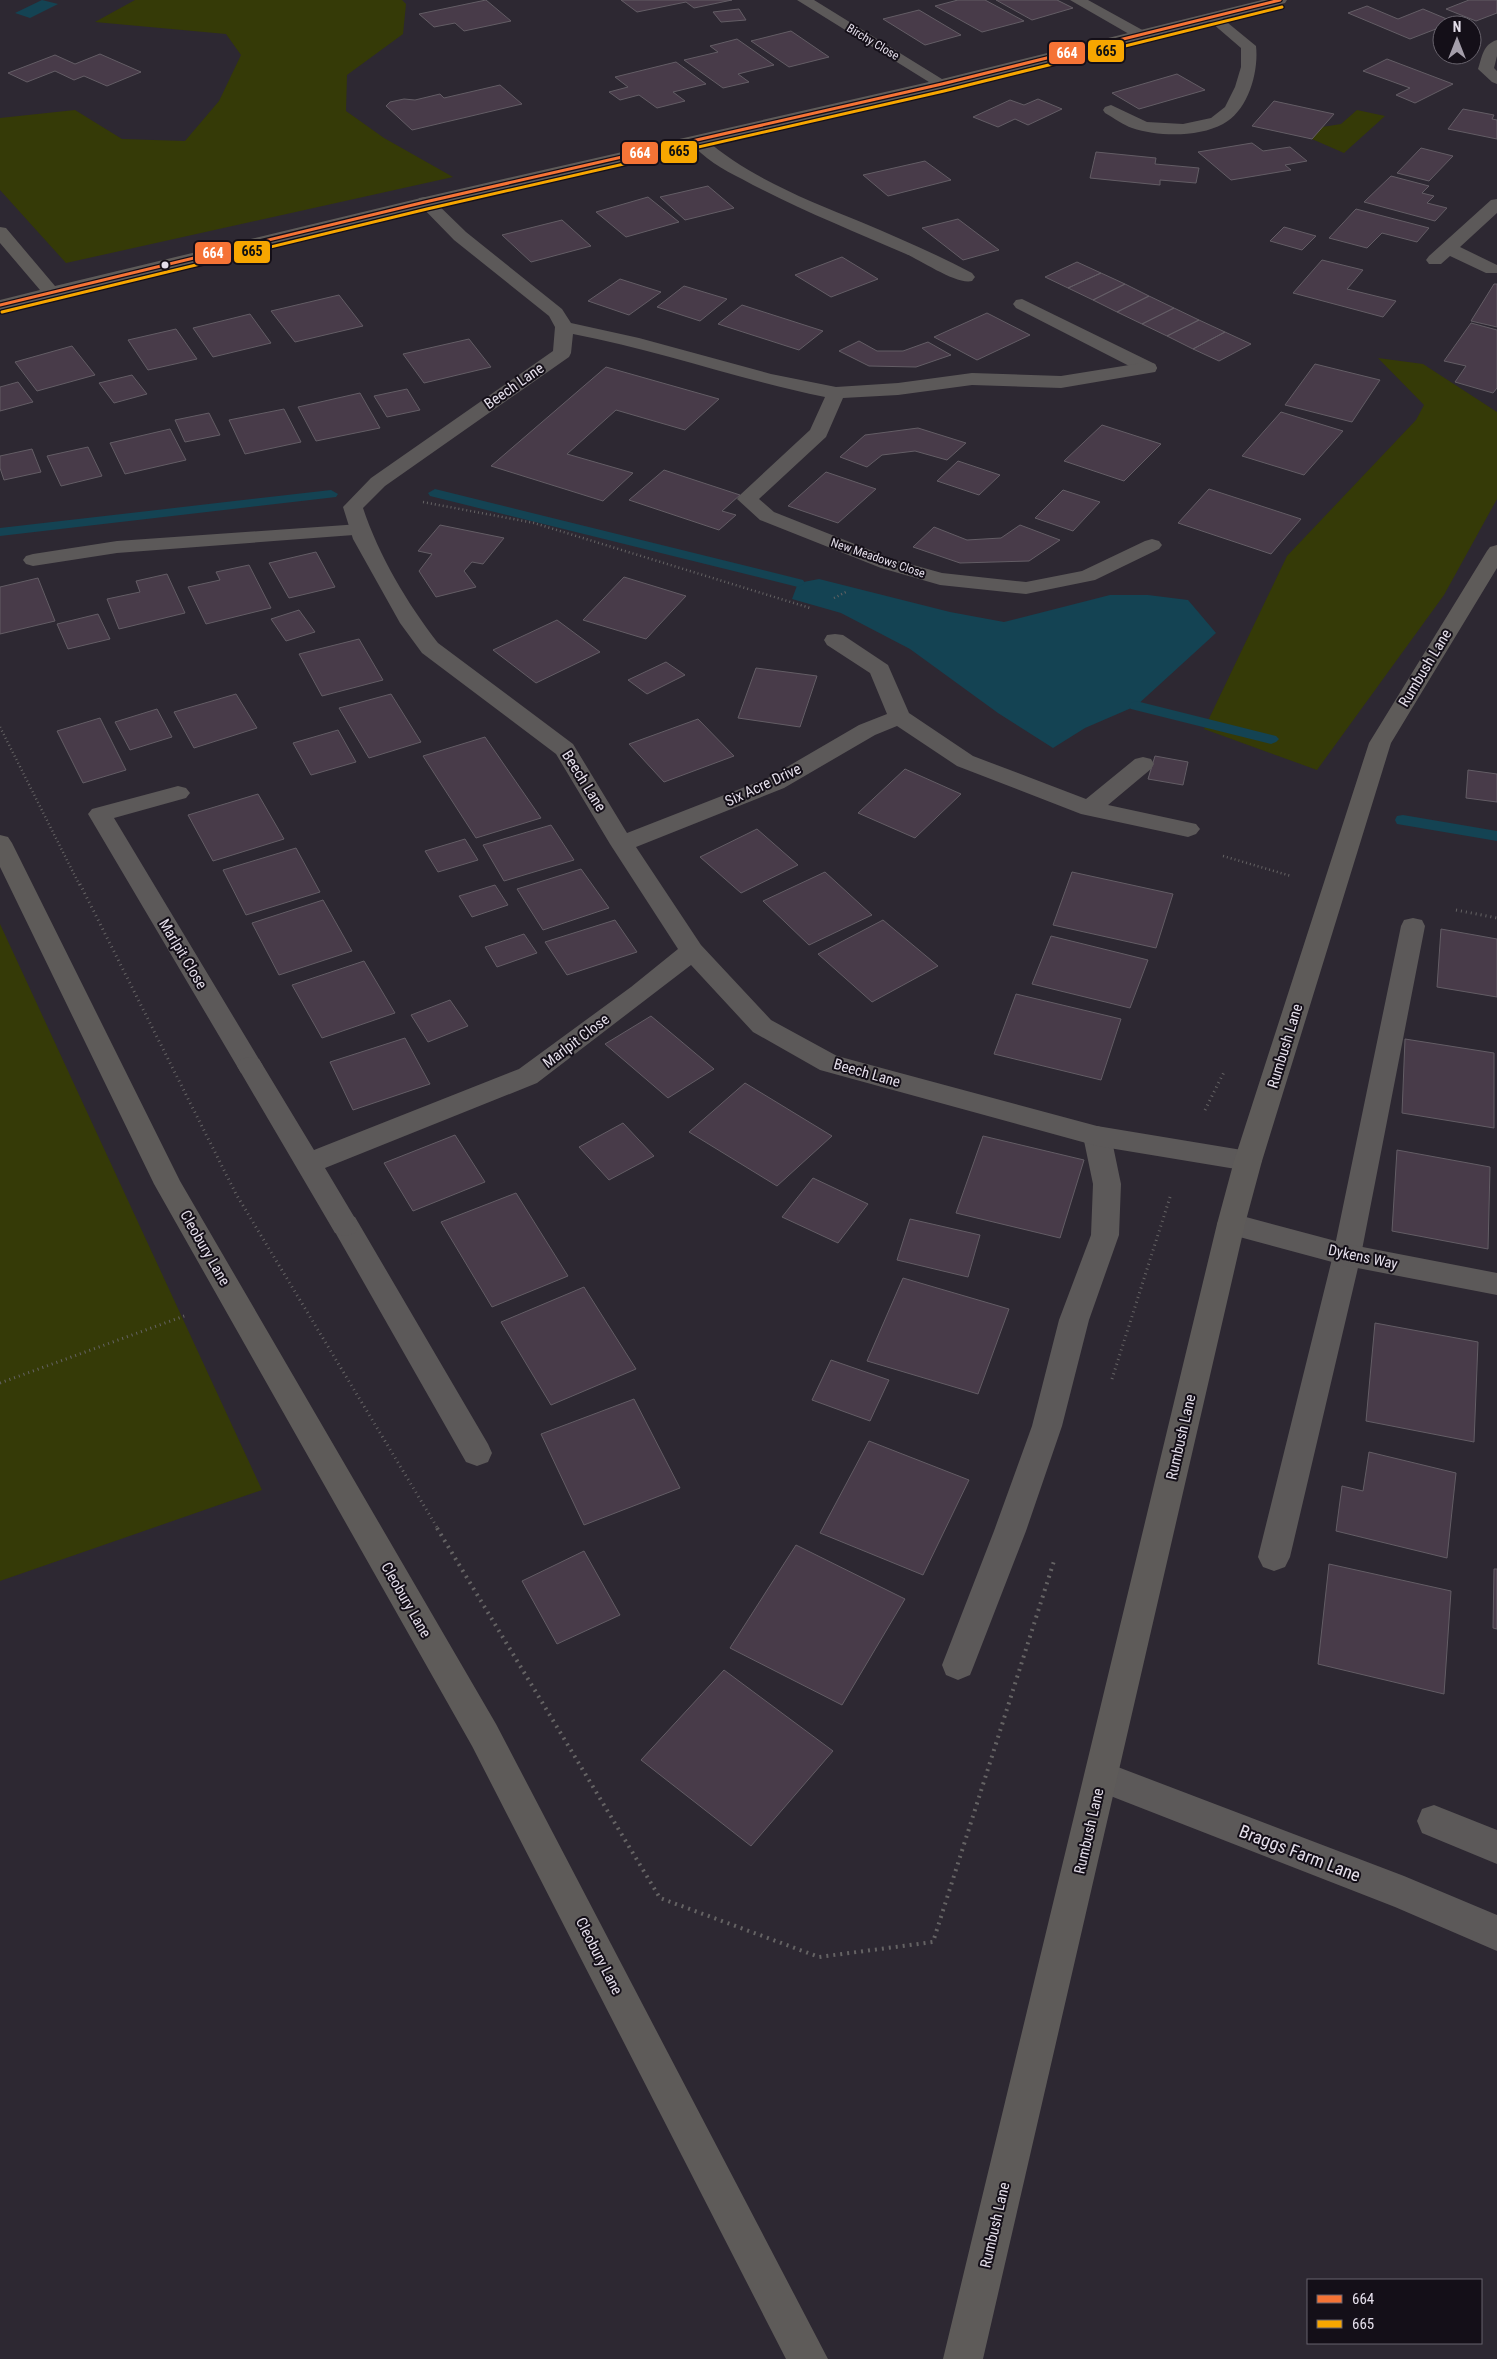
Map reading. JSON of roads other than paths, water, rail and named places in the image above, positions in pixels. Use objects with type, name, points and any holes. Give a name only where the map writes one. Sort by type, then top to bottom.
[{"type":"street","name":"Birchy Close","points":[[804,0],[942,84]]},
{"type":"street","points":[[1078,0],[1141,35]]},
{"type":"street","points":[[0,305],[425,202],[942,84],[1279,0]]},
{"type":"street","points":[[1111,110],[1137,124],[1164,128],[1196,127],[1209,124],[1224,117],[1240,95],[1251,64],[1248,46],[1212,17]]},
{"type":"street","points":[[1497,45],[1491,50],[1486,69],[1497,79]]},
{"type":"street","points":[[698,141],[718,160],[796,202],[938,261],[966,276]]},
{"type":"street","points":[[425,202],[460,236],[556,313],[564,327],[602,333],[769,379],[836,393],[898,389],[972,380],[1061,382],[1148,368],[1022,304]]},
{"type":"street","points":[[1492,270],[1441,254],[1497,204]]},
{"type":"street","points":[[0,232],[41,279],[51,294]]},
{"type":"street","name":"Beech Lane","points":[[564,327],[562,352],[378,482],[356,518],[363,539],[411,623],[430,648],[565,749],[622,844],[692,950],[762,1026],[829,1063],[1097,1136],[1248,1161]]},
{"type":"street","name":"New Meadows Close","points":[[836,393],[819,432],[747,499],[767,516],[888,564],[940,579],[1026,588],[1088,576],[1152,545]]},
{"type":"street","points":[[33,560],[117,547],[356,518]]},
{"type":"street","name":"Rumbush Lane","points":[[963,2359],[1102,1777],[1231,1224],[1248,1161],[1380,743],[1497,551]]},
{"type":"street","points":[[835,640],[880,670],[899,717],[965,761],[1089,809],[1188,829]]},
{"type":"street","name":"Six Acre Drive","points":[[622,844],[776,783],[867,730],[899,717]]},
{"type":"street","points":[[1089,809],[1143,764]]},
{"type":"street","name":"Marlpit Close","points":[[178,793],[100,814],[345,1225],[477,1453]]},
{"type":"street","name":"Cleobury Lane","points":[[0,843],[168,1184],[484,1735],[808,2359]]},
{"type":"street","points":[[1274,1557],[1347,1254],[1413,926]]},
{"type":"street","name":"Marlpit Close","points":[[308,1164],[528,1076],[640,993],[692,950]]},
{"type":"street","points":[[958,1665],[1010,1530],[1047,1426],[1074,1320],[1105,1235],[1107,1184],[1097,1136]]},
{"type":"street","name":"Dykens Way","points":[[1231,1224],[1347,1254],[1497,1284]]},
{"type":"street","name":"Braggs Farm Lane","points":[[1102,1777],[1404,1893],[1497,1933]]},
{"type":"street","points":[[1434,1821],[1497,1848]]},
{"type":"water","points":[[42,0],[58,4],[30,18],[15,13]]},
{"type":"water","points":[[819,579],[950,612],[1004,622],[1110,595],[1148,595],[1188,600],[1216,633],[1136,706],[1085,728],[1053,748],[998,713],[910,649],[841,613],[792,599],[798,583]]},
{"type":"waterway","points":[[435,493],[798,583]]},
{"type":"waterway","points":[[0,532],[331,494]]},
{"type":"waterway","points":[[1136,706],[1271,739]]},
{"type":"waterway","points":[[1403,820],[1497,836]]}]
